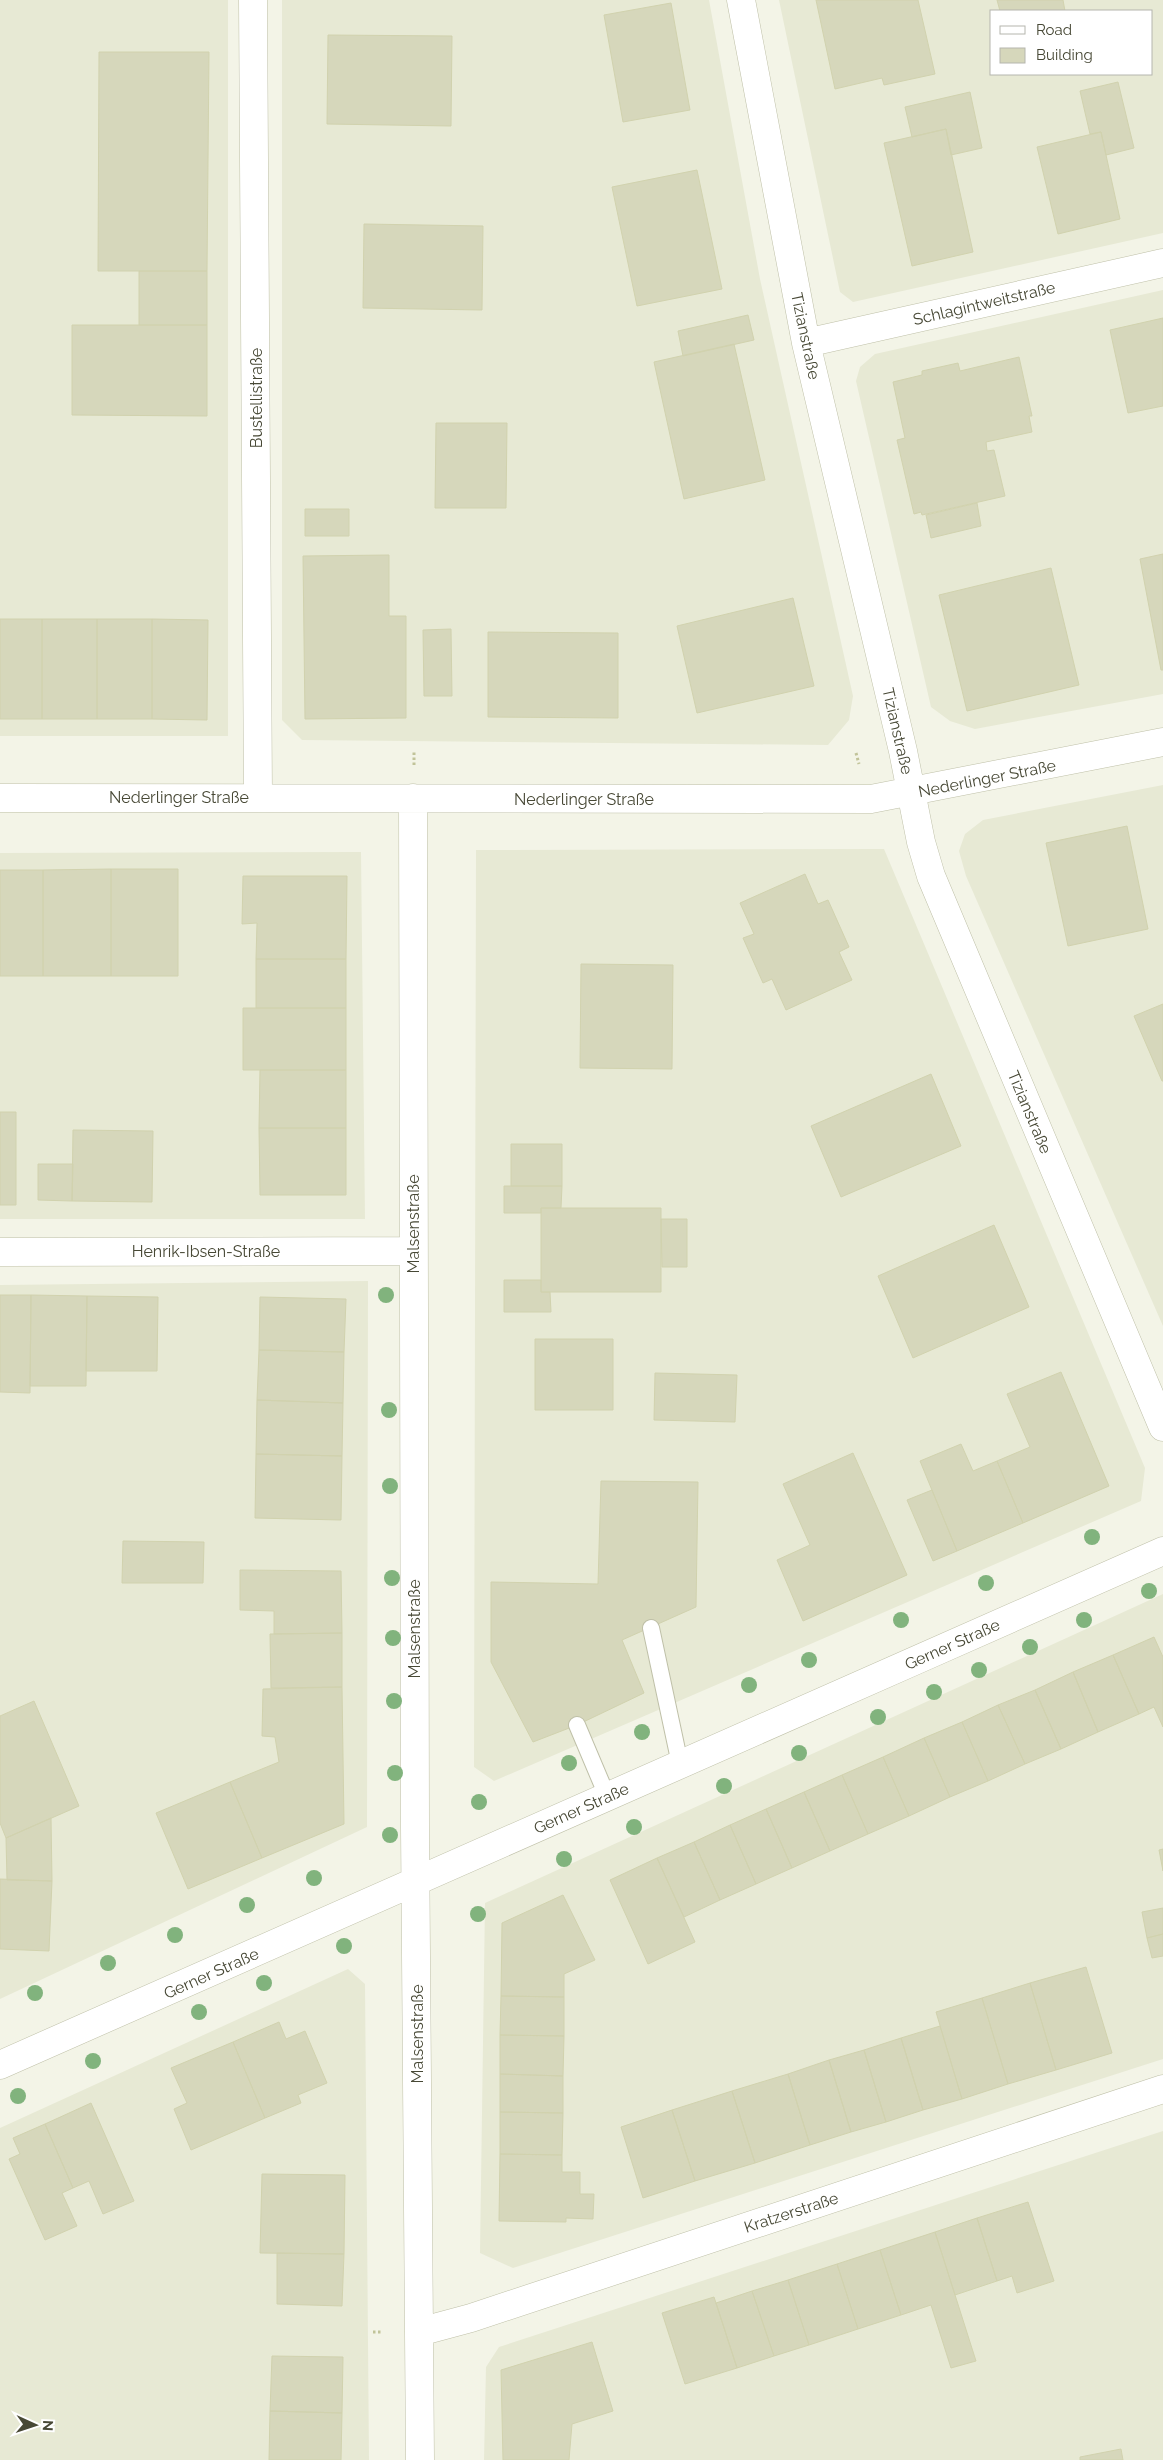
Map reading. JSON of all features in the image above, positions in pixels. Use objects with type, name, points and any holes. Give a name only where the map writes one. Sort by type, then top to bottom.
[{"type":"street","name":"Bustellistraße","points":[[253,0],[258,797]]},
{"type":"street","name":"Tizianstraße","points":[[741,0],[806,343],[901,741],[921,842],[931,876],[1163,1428]]},
{"type":"street","name":"Schlagintweitstraße","points":[[806,343],[1163,264]]},
{"type":"street","name":"Nederlinger Straße","points":[[0,798],[871,799],[911,793],[1163,742]]},
{"type":"street","name":"Malsenstraße","points":[[413,798],[412,1251],[420,2460]]},
{"type":"street","name":"Henrik-Ibsen-Straße","points":[[0,1252],[412,1251]]},
{"type":"street","name":"Gerner Straße","points":[[0,2065],[416,1883],[607,1796],[1163,1551]]},
{"type":"street","name":"Kratzerstraße","points":[[419,2332],[471,2318],[1163,2090]]},
{"type":"lane","points":[[652,1628],[680,1764]]},
{"type":"lane","points":[[577,1725],[607,1796]]},
{"type":"shaded area","points":[[0,0],[228,0],[228,736],[0,736]]},
{"type":"shaded area","points":[[282,0],[709,0],[760,279],[853,696],[849,720],[828,745],[302,740],[282,720]]},
{"type":"shaded area","points":[[779,0],[1163,0],[1163,233],[853,302],[840,292]]},
{"type":"shaded area","points":[[1163,290],[1163,694],[975,729],[950,721],[931,707],[856,381],[860,367],[875,354]]},
{"type":"shaded area","points":[[1163,785],[1163,1326],[966,876],[959,851],[965,834],[983,820]]},
{"type":"shaded area","points":[[884,849],[1145,1468],[1141,1501],[494,1781],[474,1767],[476,850]]},
{"type":"shaded area","points":[[361,852],[365,1219],[0,1219],[0,853]]},
{"type":"shaded area","points":[[368,1281],[367,1827],[0,1999],[0,1285]]},
{"type":"shaded area","points":[[1163,1594],[1163,2059],[513,2268],[480,2253],[485,1903]]},
{"type":"shaded area","points":[[348,1969],[365,1984],[369,2460],[0,2460],[0,2128]]},
{"type":"shaded area","points":[[1163,2131],[1163,2460],[484,2460],[486,2367],[499,2347]]},
{"type":"building","points":[[816,0],[918,0],[935,74],[884,85],[882,78],[835,89]]},
{"type":"building","points":[[997,0],[1063,0],[1065,10],[1000,10]]},
{"type":"building","points":[[671,3],[690,110],[623,122],[604,15]]},
{"type":"building","points":[[328,35],[452,36],[451,126],[327,124]]},
{"type":"building","points":[[99,52],[209,52],[207,271],[98,271]]},
{"type":"building","points":[[1118,82],[1134,148],[1106,155],[1101,132],[1090,134],[1080,91]]},
{"type":"building","points":[[970,92],[982,148],[951,155],[946,129],[912,137],[905,107]]},
{"type":"building","points":[[946,129],[973,252],[912,266],[884,143]]},
{"type":"building","points":[[1101,132],[1120,219],[1058,234],[1037,147]]},
{"type":"building","points":[[697,170],[722,289],[637,306],[612,187]]},
{"type":"building","points":[[364,224],[483,226],[482,310],[363,308]]},
{"type":"building","points":[[139,271],[207,271],[207,325],[139,325]]},
{"type":"building","points":[[748,315],[754,340],[683,356],[678,331]]},
{"type":"building","points":[[1163,318],[1163,406],[1128,413],[1110,330]]},
{"type":"building","points":[[72,325],[207,325],[207,416],[72,415]]},
{"type":"building","points":[[734,344],[765,480],[684,499],[654,362]]},
{"type":"building","points":[[1019,357],[1032,416],[1029,416],[1032,432],[986,442],[987,451],[994,450],[1005,496],[922,515],[921,512],[914,514],[897,440],[905,438],[893,382],[922,375],[922,371],[958,363],[960,371]]},
{"type":"building","points":[[436,423],[507,423],[506,508],[435,508]]},
{"type":"building","points":[[977,503],[981,526],[931,538],[926,515]]},
{"type":"building","points":[[305,509],[349,509],[349,536],[305,536]]},
{"type":"building","points":[[1163,554],[1163,670],[1161,670],[1140,559]]},
{"type":"building","points":[[389,555],[389,616],[406,616],[406,718],[305,719],[303,556]]},
{"type":"building","points":[[1051,568],[1079,685],[967,711],[939,595]]},
{"type":"building","points":[[793,598],[814,686],[697,713],[677,626]]},
{"type":"building","points":[[0,619],[42,619],[42,719],[0,719]]},
{"type":"building","points":[[42,619],[97,619],[97,719],[42,719]]},
{"type":"building","points":[[97,619],[152,619],[152,719],[97,719]]},
{"type":"building","points":[[152,619],[208,620],[207,720],[152,719]]},
{"type":"building","points":[[451,629],[452,696],[424,696],[423,630]]},
{"type":"building","points":[[488,632],[618,633],[618,718],[488,717]]},
{"type":"building","points":[[1127,826],[1148,929],[1068,946],[1046,843]]},
{"type":"building","points":[[111,869],[178,869],[178,976],[111,976]]},
{"type":"building","points":[[111,869],[111,976],[43,976],[43,870]]},
{"type":"building","points":[[0,870],[43,870],[43,976],[0,976]]},
{"type":"building","points":[[805,874],[818,904],[828,900],[849,947],[839,952],[852,980],[786,1010],[772,979],[763,983],[743,938],[754,934],[740,903]]},
{"type":"building","points":[[243,876],[347,876],[346,959],[256,959],[257,923],[242,924]]},
{"type":"building","points":[[256,959],[346,959],[346,1008],[256,1008]]},
{"type":"building","points":[[581,964],[673,965],[672,1069],[580,1068]]},
{"type":"building","points":[[1163,1004],[1163,1081],[1162,1081],[1134,1016]]},
{"type":"building","points":[[243,1008],[346,1008],[346,1070],[243,1070]]},
{"type":"building","points":[[260,1070],[346,1070],[346,1128],[259,1128]]},
{"type":"building","points":[[931,1074],[961,1146],[841,1197],[811,1126]]},
{"type":"building","points":[[0,1112],[16,1112],[16,1205],[0,1205]]},
{"type":"building","points":[[259,1128],[346,1128],[346,1195],[260,1195]]},
{"type":"building","points":[[73,1130],[153,1131],[152,1202],[72,1201]]},
{"type":"building","points":[[511,1144],[562,1144],[562,1186],[511,1186]]},
{"type":"building","points":[[38,1164],[73,1164],[72,1201],[38,1200]]},
{"type":"building","points":[[504,1186],[562,1186],[561,1208],[541,1208],[541,1213],[504,1213]]},
{"type":"building","points":[[541,1208],[661,1208],[661,1292],[541,1292]]},
{"type":"building","points":[[661,1219],[687,1219],[687,1267],[662,1267]]},
{"type":"building","points":[[994,1225],[1029,1307],[913,1358],[878,1276]]},
{"type":"building","points":[[504,1280],[541,1280],[541,1292],[550,1292],[551,1312],[504,1312]]},
{"type":"building","points":[[0,1295],[31,1295],[30,1393],[0,1392]]},
{"type":"building","points":[[31,1295],[87,1296],[86,1386],[30,1386]]},
{"type":"building","points":[[87,1296],[158,1297],[157,1371],[86,1371]]},
{"type":"building","points":[[260,1297],[346,1299],[344,1352],[259,1350]]},
{"type":"building","points":[[535,1339],[613,1339],[613,1410],[535,1410]]},
{"type":"building","points":[[259,1350],[344,1352],[343,1403],[257,1400]]},
{"type":"building","points":[[1061,1372],[1109,1486],[1023,1523],[997,1461],[1030,1447],[1007,1394]]},
{"type":"building","points":[[655,1373],[737,1375],[735,1422],[654,1420]]},
{"type":"building","points":[[257,1400],[343,1403],[342,1456],[256,1454]]},
{"type":"building","points":[[961,1444],[973,1471],[997,1461],[1023,1523],[957,1551],[920,1461]]},
{"type":"building","points":[[853,1453],[907,1575],[803,1621],[777,1560],[810,1545],[783,1484]]},
{"type":"building","points":[[256,1454],[342,1456],[341,1520],[255,1518]]},
{"type":"building","points":[[601,1481],[698,1482],[696,1607],[622,1640],[644,1693],[577,1725],[533,1742],[491,1662],[491,1582],[598,1584]]},
{"type":"building","points":[[932,1490],[957,1551],[933,1561],[907,1500]]},
{"type":"building","points":[[123,1541],[204,1542],[203,1583],[122,1583]]},
{"type":"building","points":[[240,1570],[341,1571],[342,1633],[274,1634],[274,1611],[240,1610]]},
{"type":"building","points":[[342,1633],[342,1687],[271,1688],[270,1634]]},
{"type":"building","points":[[1154,1637],[1163,1657],[1163,1727],[1154,1707],[1139,1714],[1113,1655]]},
{"type":"building","points":[[1113,1655],[1139,1714],[1098,1732],[1073,1672]]},
{"type":"building","points":[[1073,1672],[1098,1732],[1061,1749],[1035,1690]]},
{"type":"building","points":[[342,1687],[344,1824],[262,1858],[230,1782],[279,1762],[275,1737],[262,1736],[263,1689]]},
{"type":"building","points":[[1035,1690],[1061,1749],[1025,1764],[998,1705]]},
{"type":"building","points":[[34,1701],[79,1806],[6,1838],[0,1823],[0,1716]]},
{"type":"building","points":[[998,1705],[1025,1764],[988,1781],[962,1722]]},
{"type":"building","points":[[962,1722],[988,1781],[950,1797],[924,1738]]},
{"type":"building","points":[[924,1738],[950,1797],[909,1816],[883,1757]]},
{"type":"building","points":[[883,1757],[909,1816],[868,1834],[842,1775]]},
{"type":"building","points":[[842,1775],[868,1834],[830,1851],[804,1792]]},
{"type":"building","points":[[230,1782],[262,1858],[188,1889],[156,1813]]},
{"type":"building","points":[[804,1792],[830,1851],[792,1868],[766,1809]]},
{"type":"building","points":[[766,1809],[792,1868],[756,1884],[730,1825]]},
{"type":"building","points":[[51,1818],[52,1881],[7,1880],[6,1838]]},
{"type":"building","points":[[730,1825],[756,1884],[720,1900],[694,1842]]},
{"type":"building","points":[[694,1842],[720,1900],[684,1917],[657,1858]]},
{"type":"building","points":[[1163,1849],[1163,1871],[1159,1850]]},
{"type":"building","points":[[657,1858],[695,1942],[648,1964],[610,1880]]},
{"type":"building","points":[[0,1879],[52,1881],[49,1951],[0,1949]]},
{"type":"building","points":[[563,1895],[595,1960],[564,1974],[564,1997],[501,1996],[502,1923]]},
{"type":"building","points":[[1163,1908],[1163,1934],[1147,1938],[1142,1912]]},
{"type":"building","points":[[1163,1934],[1163,1956],[1152,1958],[1147,1938]]},
{"type":"building","points":[[1086,1967],[1112,2053],[1056,2070],[1030,1983]]},
{"type":"building","points":[[1030,1983],[1056,2070],[1008,2084],[982,1998]]},
{"type":"building","points":[[501,1996],[564,1997],[564,2036],[500,2035]]},
{"type":"building","points":[[982,1998],[1008,2084],[962,2099],[936,2012]]},
{"type":"building","points":[[279,2022],[286,2039],[305,2031],[327,2083],[298,2095],[301,2103],[265,2118],[233,2042]]},
{"type":"building","points":[[940,2026],[962,2099],[923,2110],[901,2038]]},
{"type":"building","points":[[500,2035],[564,2036],[563,2076],[500,2074]]},
{"type":"building","points":[[901,2038],[923,2110],[886,2122],[864,2050]]},
{"type":"building","points":[[233,2042],[265,2118],[191,2150],[174,2109],[187,2103],[171,2068]]},
{"type":"building","points":[[864,2050],[886,2122],[851,2132],[829,2060]]},
{"type":"building","points":[[829,2060],[851,2132],[810,2145],[788,2074]]},
{"type":"building","points":[[500,2074],[563,2076],[563,2113],[500,2112]]},
{"type":"building","points":[[788,2074],[810,2145],[755,2163],[732,2091]]},
{"type":"building","points":[[732,2091],[755,2163],[695,2181],[672,2110]]},
{"type":"building","points":[[91,2103],[134,2201],[103,2214],[89,2181],[73,2188],[45,2124]]},
{"type":"building","points":[[672,2110],[695,2181],[643,2198],[621,2127]]},
{"type":"building","points":[[500,2112],[563,2113],[562,2155],[500,2154]]},
{"type":"building","points":[[45,2124],[73,2188],[62,2193],[77,2226],[45,2240],[9,2159],[20,2154],[13,2138]]},
{"type":"building","points":[[500,2154],[562,2155],[562,2172],[580,2172],[580,2194],[594,2194],[593,2219],[566,2218],[566,2222],[499,2221]]},
{"type":"building","points":[[262,2174],[345,2175],[344,2254],[260,2253]]},
{"type":"building","points":[[1028,2202],[1054,2281],[1017,2293],[1012,2276],[997,2281],[977,2218]]},
{"type":"building","points":[[977,2218],[997,2281],[955,2295],[935,2232]]},
{"type":"building","points":[[935,2232],[976,2361],[951,2368],[931,2305],[901,2315],[880,2250]]},
{"type":"building","points":[[880,2250],[901,2315],[858,2329],[837,2264]]},
{"type":"building","points":[[277,2253],[344,2254],[342,2306],[277,2304]]},
{"type":"building","points":[[837,2264],[858,2329],[809,2345],[788,2280]]},
{"type":"building","points":[[788,2280],[809,2345],[774,2356],[752,2291]]},
{"type":"building","points":[[752,2291],[774,2356],[737,2368],[716,2303]]},
{"type":"building","points":[[714,2297],[737,2368],[685,2384],[662,2313]]},
{"type":"building","points":[[592,2342],[613,2411],[572,2424],[569,2460],[503,2460],[501,2370]]},
{"type":"building","points":[[272,2356],[343,2357],[342,2413],[270,2411]]},
{"type":"building","points":[[270,2411],[342,2413],[341,2460],[269,2460]]},
{"type":"building","points":[[1121,2449],[1123,2460],[1080,2460],[1080,2457]]}]
